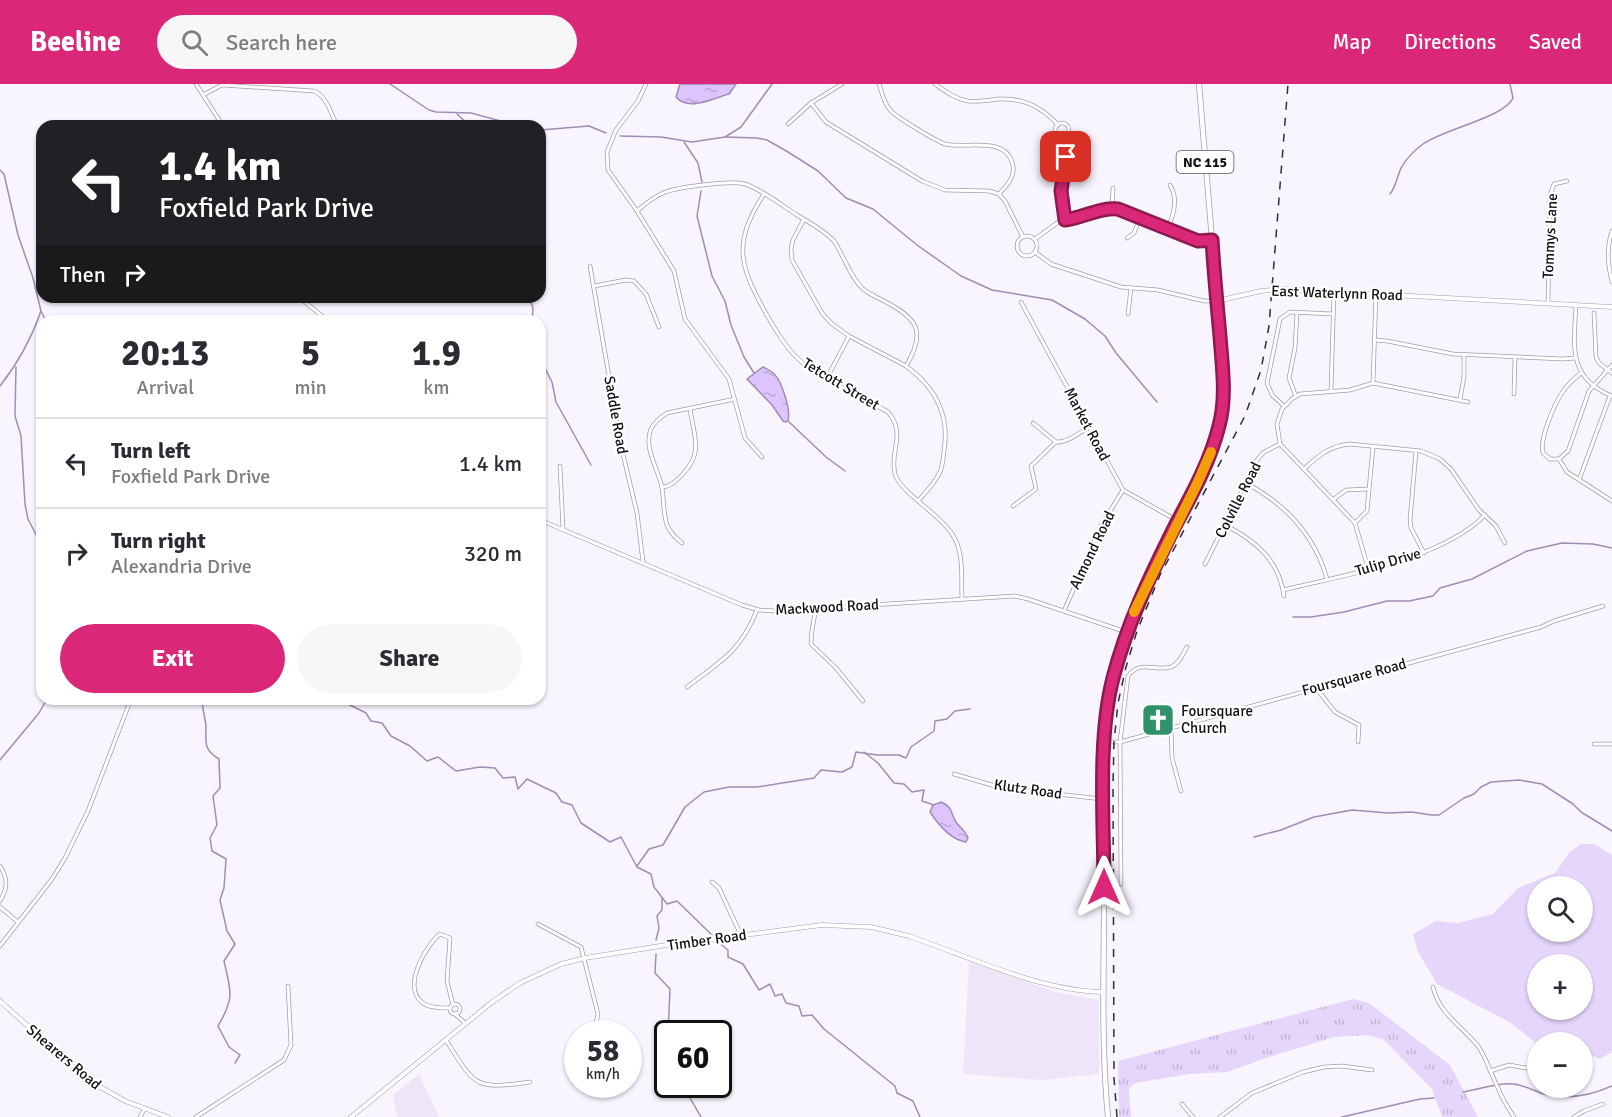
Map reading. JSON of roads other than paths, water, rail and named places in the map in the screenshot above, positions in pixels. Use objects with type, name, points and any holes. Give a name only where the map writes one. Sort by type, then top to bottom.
[{"type":"main road","name":"NC 115","points":[[1108,1117],[1105,1079],[1103,799],[1104,742],[1112,681],[1126,632],[1137,604],[1204,471],[1220,425],[1223,389],[1200,84]]},
{"type":"street","points":[[196,84],[219,120]]},
{"type":"street","points":[[646,84],[638,101],[616,130],[606,159],[611,175],[637,211],[674,271],[685,319],[729,379],[745,438],[762,457]]},
{"type":"street","points":[[789,124],[811,103],[842,84]]},
{"type":"street","points":[[879,84],[890,110],[941,142],[994,146],[1006,152],[1011,159],[1014,171],[1009,183],[999,194]]},
{"type":"street","points":[[934,84],[965,100],[1023,101],[1039,108],[1058,125]]},
{"type":"street","points":[[203,95],[222,85],[314,91],[324,99],[334,120]]},
{"type":"street","points":[[811,103],[826,122],[922,181],[945,190],[989,191],[999,194],[1005,201],[1023,237]]},
{"type":"street","points":[[1064,124],[1068,133],[1063,137],[1055,133],[1055,128],[1064,124]]},
{"type":"street","points":[[1063,137],[1066,162],[1061,191],[1065,220]]},
{"type":"street","name":"Tommys Lane","points":[[1548,303],[1550,195],[1554,184],[1567,181]]},
{"type":"street","points":[[637,211],[663,193],[683,188],[738,183],[764,194],[829,235],[862,288],[903,311],[912,321],[917,333],[916,346],[906,366]]},
{"type":"street","points":[[1167,229],[1175,203],[1170,185]]},
{"type":"street","points":[[1112,208],[1113,188]]},
{"type":"street","name":"Tetcott Street","points":[[764,194],[752,214],[744,237],[743,260],[746,274],[765,312],[788,348],[803,363],[888,412],[892,417],[898,432],[894,461],[895,475],[901,486],[945,525],[954,537],[960,557],[962,599]]},
{"type":"street","points":[[1035,239],[1053,225],[1065,220],[1112,208],[1198,241],[1212,240]]},
{"type":"street","points":[[1127,238],[1134,233],[1140,218]]},
{"type":"street","points":[[804,219],[793,240],[792,260],[822,313],[832,324],[849,336],[906,366],[923,379],[934,393],[941,409],[945,426],[941,470],[933,484],[919,500]]},
{"type":"street","points":[[1612,231],[1608,255],[1612,282]]},
{"type":"street","points":[[1031,236],[1035,239],[1037,246],[1035,252],[1028,256],[1018,252],[1017,244],[1023,237],[1031,236]]},
{"type":"street","name":"East Waterlynn Road","points":[[1035,252],[1051,264],[1121,287],[1158,290],[1201,300],[1217,301],[1272,289],[1612,307]]},
{"type":"street","name":"Saddle Road","points":[[590,266],[621,446],[639,521],[643,564]]},
{"type":"street","points":[[594,286],[626,280],[634,281],[646,294],[659,327]]},
{"type":"street","points":[[1128,314],[1131,288]]},
{"type":"street","points":[[1305,290],[1307,293],[1328,295],[1332,298]]},
{"type":"street","points":[[1331,392],[1334,291]]},
{"type":"street","points":[[1373,383],[1376,293]]},
{"type":"street","name":"Market Road","points":[[1021,302],[1123,490]]},
{"type":"street","points":[[306,303],[321,315]]},
{"type":"street","points":[[1576,304],[1575,358],[1581,373],[1592,386],[1611,396],[1579,480]]},
{"type":"street","points":[[1284,406],[1272,395],[1267,383],[1280,319],[1290,312],[1333,314]]},
{"type":"street","points":[[1296,397],[1289,378],[1295,348],[1297,313]]},
{"type":"street","points":[[1594,314],[1596,357],[1599,363],[1610,371]]},
{"type":"street","points":[[827,378],[849,336]]},
{"type":"street","points":[[1374,340],[1464,354],[1575,358]]},
{"type":"street","points":[[1460,399],[1464,377],[1464,354]]},
{"type":"street","points":[[1514,394],[1515,357]]},
{"type":"street","points":[[1581,373],[1559,398],[1542,443],[1543,453],[1550,459],[1559,459],[1568,451],[1592,386],[1610,371],[1612,365]]},
{"type":"street","points":[[1368,568],[1355,524],[1280,444],[1277,424],[1284,406],[1306,393],[1350,390],[1373,383],[1468,402]]},
{"type":"street","points":[[682,543],[673,536],[667,525],[662,487],[651,455],[649,439],[651,429],[659,418],[667,413],[735,399]]},
{"type":"street","points":[[662,487],[675,482],[687,470],[696,455],[697,448],[690,409]]},
{"type":"street","points":[[1033,423],[1056,442]]},
{"type":"street","points":[[1013,506],[1036,489],[1031,466],[1056,442],[1067,440],[1089,427]]},
{"type":"street","name":"Colville Road","points":[[1205,564],[1260,456],[1280,444]]},
{"type":"street","points":[[1304,469],[1325,451],[1340,445],[1416,451],[1434,455],[1451,468],[1485,515],[1496,526],[1505,543]]},
{"type":"street","points":[[1355,524],[1367,511],[1373,447]]},
{"type":"street","points":[[1416,451],[1410,520],[1411,528],[1424,553]]},
{"type":"street","points":[[1559,459],[1568,472],[1612,501]]},
{"type":"street","points":[[560,466],[563,529]]},
{"type":"street","points":[[1246,483],[1267,494],[1306,533],[1316,549],[1327,579]]},
{"type":"street","points":[[1334,500],[1346,490],[1369,489]]},
{"type":"street","points":[[1123,490],[1178,521]]},
{"type":"street","name":"Almond Road","points":[[1064,611],[1101,526],[1123,490]]},
{"type":"street","name":"Tulip Drive","points":[[1283,590],[1424,553],[1468,530],[1485,515]]},
{"type":"street","name":"Mackwood Road","points":[[546,522],[742,606],[757,610],[816,609],[1015,596],[1126,632]]},
{"type":"street","points":[[1225,525],[1248,537],[1270,559],[1279,573],[1284,596]]},
{"type":"street","name":"Foursquare Road","points":[[1104,742],[1120,742],[1171,729],[1541,627],[1603,606]]},
{"type":"street","points":[[816,609],[811,644],[836,668],[863,701]]},
{"type":"street","points":[[687,687],[730,654],[742,641],[757,610]]},
{"type":"street","points":[[1121,884],[1120,742],[1128,676],[1132,671],[1143,666],[1171,667],[1187,647]]},
{"type":"street","points":[[1316,688],[1335,712],[1359,725],[1358,742]]},
{"type":"street","points":[[0,946],[52,879],[77,836],[129,705]]},
{"type":"street","points":[[1171,729],[1172,758],[1181,791]]},
{"type":"street","points":[[1594,744],[1612,744]]},
{"type":"street","name":"Klutz Road","points":[[954,774],[1002,788],[1103,799]]},
{"type":"street","points":[[0,866],[7,883],[0,901]]},
{"type":"street","points":[[712,882],[719,888],[741,935]]},
{"type":"street","points":[[0,907],[18,922]]},
{"type":"street","points":[[538,924],[581,947],[598,1014],[597,1020]]},
{"type":"street","name":"Timber Road","points":[[351,1117],[446,1040],[464,1022],[507,991],[535,974],[585,958],[741,935],[843,924],[879,928],[909,936],[1050,986],[1104,993]]},
{"type":"street","points":[[457,1013],[458,1006],[451,1006],[434,1007],[422,1003],[417,998],[414,983],[418,967],[426,950],[440,934],[450,938],[447,981],[451,1006],[451,1012],[457,1013],[464,1022]]},
{"type":"street","points":[[196,1117],[284,1060],[291,1045],[288,986]]},
{"type":"street","points":[[1434,987],[1443,1009],[1477,1045],[1514,1117]]},
{"type":"street","name":"Shearers Road","points":[[0,1001],[88,1080],[125,1101],[168,1117]]},
{"type":"street","points":[[446,1040],[466,1071],[478,1083],[492,1086],[530,1082]]},
{"type":"street","points":[[1490,1071],[1509,1065],[1527,1068]]},
{"type":"street","points":[[1220,1117],[1252,1093],[1303,1072],[1342,1066],[1372,1070]]},
{"type":"street","points":[[1182,1104],[1193,1117]]},
{"type":"street","points":[[1574,1117],[1603,1104]]},
{"type":"street","points":[[140,1117],[145,1108]]},
{"type":"water","points":[[680,84],[736,84],[729,94],[694,104],[681,101],[676,97]]},
{"type":"water","points":[[763,367],[778,379],[788,410],[789,416],[786,422],[747,379]]},
{"type":"water","points":[[941,802],[949,808],[956,822],[966,833],[968,838],[966,842],[950,835],[930,812],[933,805]]},
{"type":"waterway","points":[[390,84],[429,110],[471,113],[497,120]]},
{"type":"waterway","points":[[620,136],[661,137],[692,142],[725,137],[741,127],[772,84]]},
{"type":"waterway","points":[[1390,194],[1401,168],[1417,149],[1433,138],[1487,117],[1508,105],[1513,98],[1510,84]]},
{"type":"waterway","points":[[457,114],[464,120]]},
{"type":"waterway","points":[[546,130],[589,126],[606,133]]},
{"type":"waterway","points":[[725,137],[767,140],[788,152],[818,171],[846,198],[873,209],[917,245],[961,276],[992,290],[1052,300],[1085,319],[1105,336],[1116,353],[1157,402]]},
{"type":"waterway","points":[[684,142],[698,163],[702,182]]},
{"type":"waterway","points":[[0,170],[4,174],[18,235],[36,290]]},
{"type":"waterway","points":[[701,191],[697,216],[712,276],[725,301],[731,325],[744,357],[754,373]]},
{"type":"waterway","points":[[39,303],[43,315]]},
{"type":"waterway","points":[[531,303],[532,315]]},
{"type":"waterway","points":[[39,315],[41,311]]},
{"type":"waterway","points":[[0,386],[24,351],[36,324]]},
{"type":"waterway","points":[[16,367],[15,416],[21,436],[25,504],[28,519],[36,534]]},
{"type":"waterway","points":[[546,370],[552,382],[556,402],[591,465]]},
{"type":"waterway","points":[[788,421],[826,457],[845,471]]},
{"type":"waterway","points":[[1293,617],[1311,617],[1344,612],[1387,601],[1409,601],[1433,596],[1440,588],[1472,579],[1527,551],[1562,543],[1593,544],[1612,548]]},
{"type":"waterway","points":[[0,760],[44,705]]},
{"type":"waterway","points":[[202,705],[208,749],[219,759],[220,788],[213,796],[217,825],[210,838],[212,851],[226,859],[224,888],[220,900],[227,931],[235,944],[224,961],[230,994],[227,1008],[218,1026],[229,1047],[240,1055],[235,1063]]},
{"type":"waterway","points":[[350,705],[366,713],[371,721],[382,723],[391,736],[410,746],[427,761],[438,757],[456,771],[480,767],[495,768],[503,778],[515,777],[518,789],[527,779],[556,793],[562,802],[572,805],[581,823],[610,842],[621,837],[637,867],[651,874],[654,887],[667,904],[677,901],[713,936]]},
{"type":"waterway","points":[[637,866],[649,849],[663,845],[685,807],[704,792],[729,787],[757,787],[814,778],[821,770],[842,772],[852,767],[856,752],[899,755],[906,758],[911,747],[934,731],[935,721],[947,719],[955,711],[970,709]]},
{"type":"waterway","points":[[864,752],[878,763],[894,783],[904,784],[912,792],[924,790],[922,801],[934,805]]},
{"type":"waterway","points":[[1254,837],[1281,830],[1314,817],[1352,810],[1439,815],[1491,782],[1519,780],[1542,784],[1612,831]]},
{"type":"waterway","points":[[656,940],[659,928],[657,916],[662,910],[662,898]]},
{"type":"waterway","points":[[717,941],[728,950],[728,957],[743,964],[759,990],[770,984],[775,996],[782,994],[786,1003],[799,1006],[802,1016],[812,1015],[824,1029],[895,1086],[897,1093],[913,1101],[920,1117]]},
{"type":"waterway","points":[[656,954],[655,973],[670,989],[669,1020]]},
{"type":"waterway","points":[[1463,1092],[1495,1085],[1513,1084],[1553,1096],[1570,1096],[1588,1094],[1612,1086]]},
{"type":"waterway","points":[[690,1098],[701,1117]]},
{"type":"waterway","points":[[1342,1117],[1420,1099],[1434,1098]]},
{"type":"railway","points":[[1117,1117],[1114,1078],[1113,784],[1118,703],[1137,631],[1160,575],[1245,416],[1261,370],[1269,326],[1288,84]]},
{"type":"place","name":"Foursquare Church","points":[[1158,720]]}]
